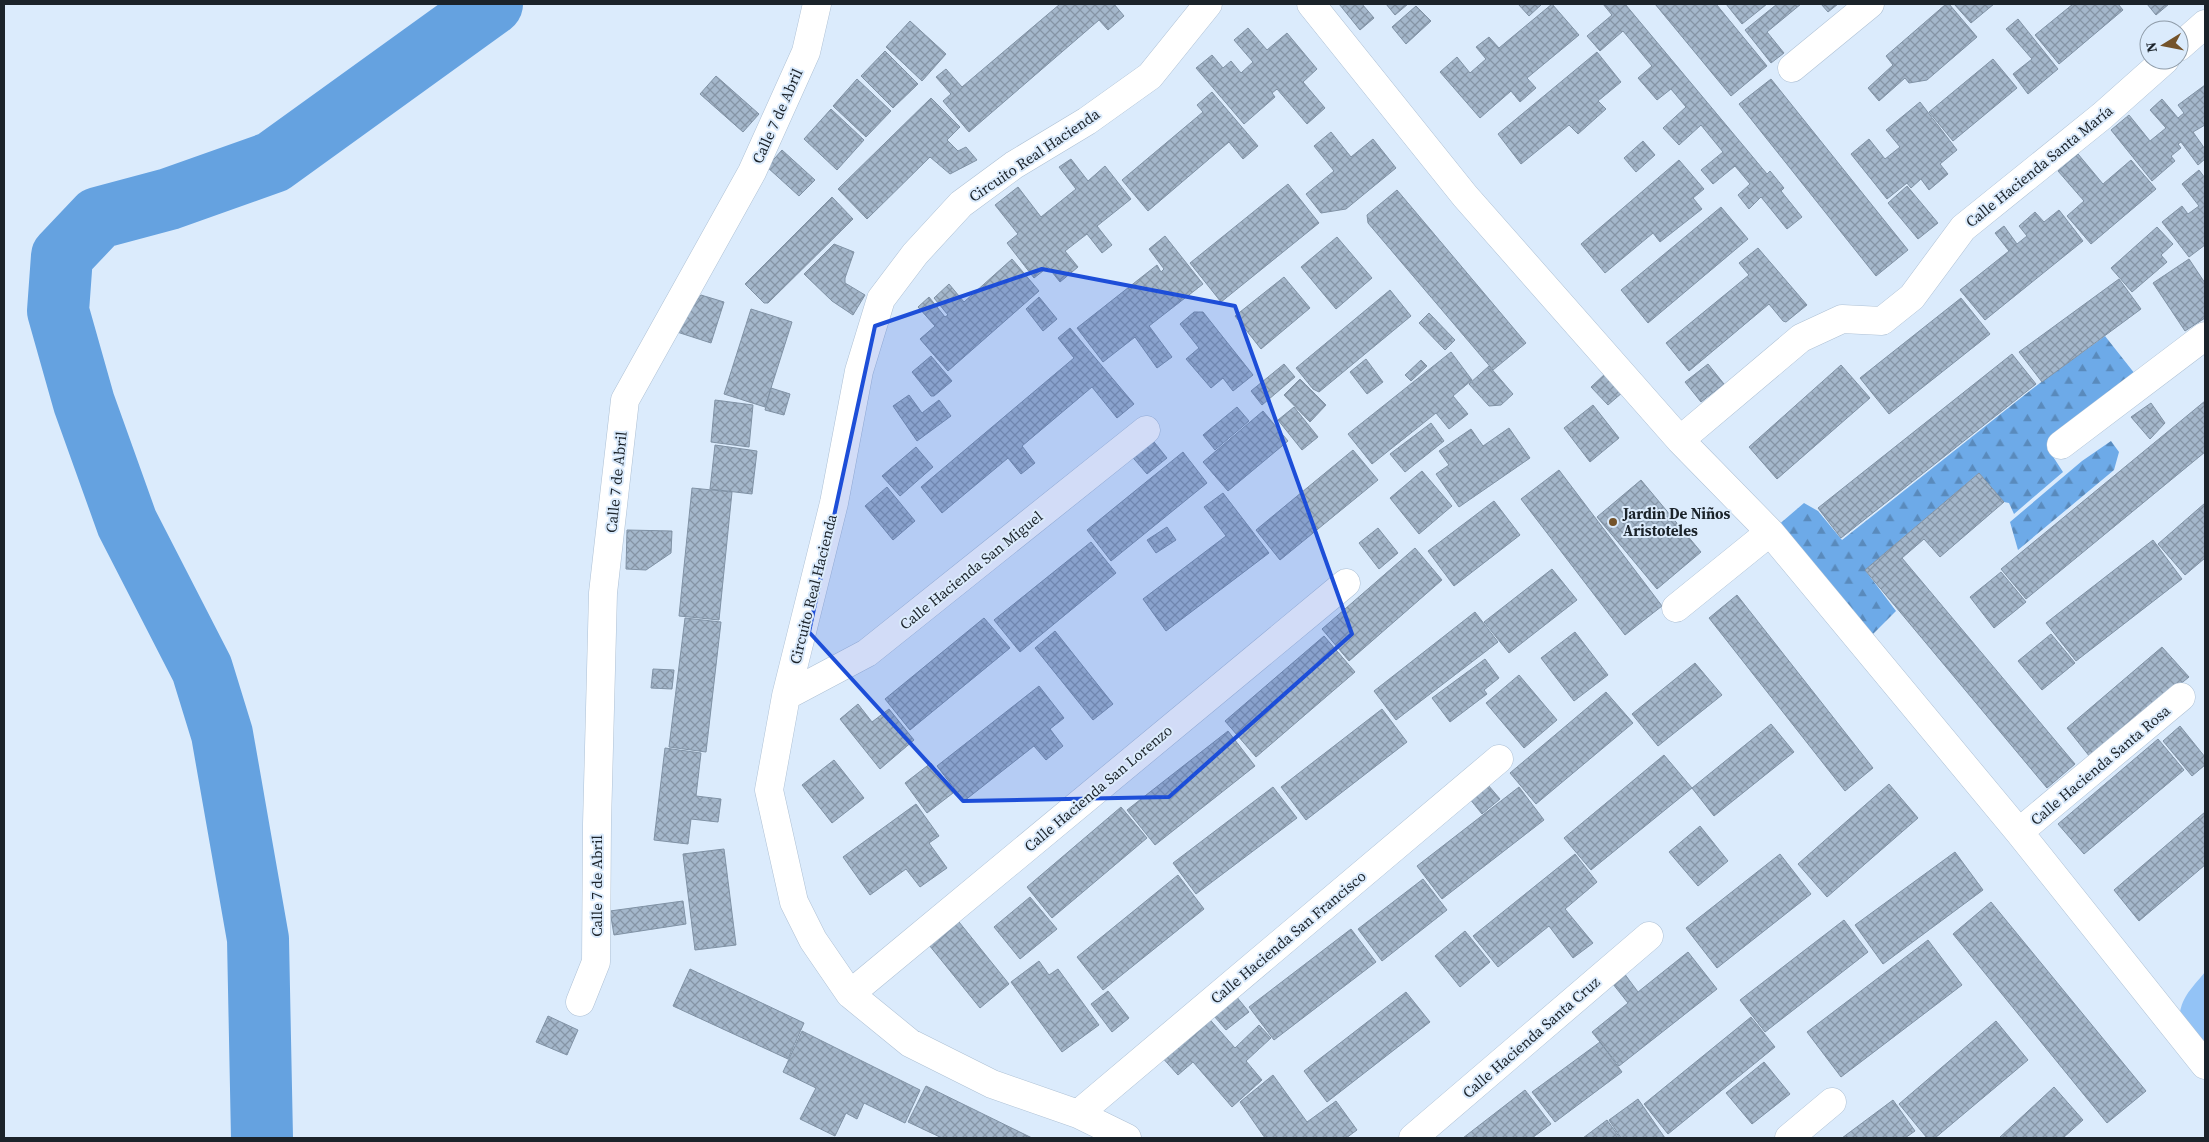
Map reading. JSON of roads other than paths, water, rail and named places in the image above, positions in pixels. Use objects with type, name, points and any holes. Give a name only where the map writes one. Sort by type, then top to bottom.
[{"type":"street","name":"Calle 7 de Abril","points":[[580,1002],[596,962],[596,824],[603,592],[625,400],[752,172],[806,52],[817,4]]},
{"type":"street","name":"Circuito Real Hacienda","points":[[1127,1138],[1078,1114],[992,1084],[910,1043],[850,994],[813,940],[794,902],[769,790],[786,696],[834,503],[859,371],[881,299],[915,254],[961,204],[1014,165],[1087,120],[1150,76],[1208,4]]},
{"type":"street","points":[[1311,4],[1465,196],[1680,440],[1770,532],[2019,832],[2205,1065]]},
{"type":"street","points":[[1792,68],[1870,4]]},
{"type":"street","points":[[2189,38],[2205,24]]},
{"type":"street","name":"Calle Hacienda Santa María","points":[[1680,440],[1801,338],[1842,319],[1882,321],[1912,296],[1963,228],[2102,116],[2154,70]]},
{"type":"street","points":[[2061,445],[2205,336]]},
{"type":"street","name":"Calle Hacienda San Miguel","points":[[786,696],[867,653],[1146,430]]},
{"type":"street","points":[[1676,608],[1770,532]]},
{"type":"street","name":"Calle Hacienda San Lorenzo","points":[[850,994],[1346,583]]},
{"type":"street","name":"Calle Hacienda Santa Rosa","points":[[2019,832],[2181,697]]},
{"type":"street","name":"Calle Hacienda San Francisco","points":[[1078,1114],[1499,759]]},
{"type":"street","name":"Calle Hacienda Santa Cruz","points":[[1414,1138],[1649,936]]},
{"type":"street","points":[[1789,1138],[1832,1102]]},
{"type":"waterway","points":[[262,1138],[258,939],[222,734],[202,669],[127,523],[84,403],[58,311],[62,256],[98,218],[169,199],[273,162],[492,4]]},
{"type":"place","name":"Jardin De Niños Aristoteles","points":[[1613,522]]}]
